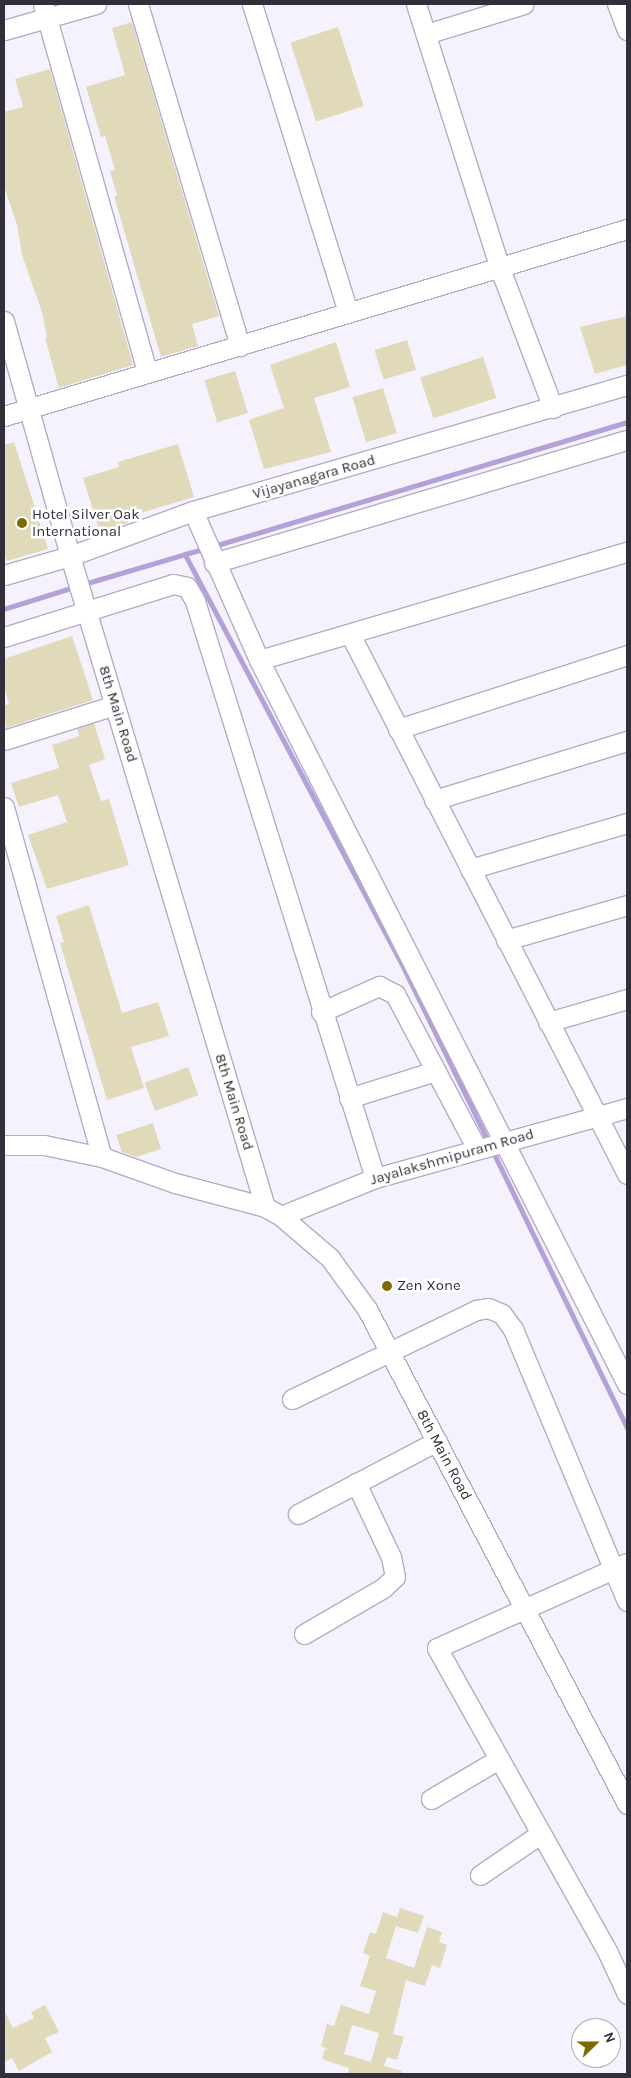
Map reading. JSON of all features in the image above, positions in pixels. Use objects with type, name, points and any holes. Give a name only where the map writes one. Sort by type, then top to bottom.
[{"type":"street","points":[[4,30],[45,11],[96,4]]},
{"type":"street","points":[[138,4],[240,346]]},
{"type":"street","points":[[252,4],[348,312]]},
{"type":"street","points":[[416,4],[499,266],[554,408]]},
{"type":"street","points":[[426,34],[524,4]]},
{"type":"street","points":[[617,4],[627,30]]},
{"type":"street","points":[[45,11],[147,372]]},
{"type":"street","points":[[4,416],[627,229]]},
{"type":"street","name":"8th Main Road","points":[[4,321],[87,613],[273,1211],[330,1258],[351,1284],[390,1352],[627,1804]]},
{"type":"street","name":"Vijayanagara Road","points":[[4,575],[70,556],[193,511],[554,408],[627,385]]},
{"type":"street","points":[[214,563],[627,440]]},
{"type":"street","points":[[193,511],[214,563],[259,660],[627,1384]]},
{"type":"street","points":[[259,660],[627,552]]},
{"type":"street","points":[[4,637],[87,613],[173,584],[187,587],[195,601],[374,1178]]},
{"type":"street","points":[[350,634],[627,1174]]},
{"type":"street","points":[[398,729],[627,656]]},
{"type":"street","points":[[4,740],[115,705]]},
{"type":"street","points":[[434,800],[627,742]]},
{"type":"street","points":[[4,807],[102,1157]]},
{"type":"street","points":[[470,869],[627,823]]},
{"type":"street","points":[[506,940],[627,905]]},
{"type":"street","points":[[321,1012],[379,986],[387,988],[395,994],[477,1150]]},
{"type":"street","points":[[548,1022],[627,999]]},
{"type":"street","points":[[349,1098],[435,1071]]},
{"type":"street","name":"Jayalakshmipuram Road","points":[[273,1211],[374,1178],[627,1108]]},
{"type":"street","points":[[4,1145],[44,1145],[102,1157],[175,1183],[273,1211]]},
{"type":"street","points":[[292,1399],[476,1310],[488,1308],[502,1314],[513,1329],[619,1566],[627,1601]]},
{"type":"street","points":[[298,1514],[437,1441]]},
{"type":"street","points":[[304,1634],[383,1588],[395,1577],[391,1557],[356,1484]]},
{"type":"street","points":[[619,1566],[437,1648],[608,1953],[627,1994]]},
{"type":"street","points":[[431,1799],[499,1759]]},
{"type":"street","points":[[480,1875],[540,1834]]},
{"type":"building","points":[[132,22],[219,316],[192,324],[198,346],[161,357],[114,196],[117,195],[110,171],[115,170],[105,136],[101,137],[86,87],[125,75],[112,28]]},
{"type":"building","points":[[338,27],[364,106],[316,121],[290,42]]},
{"type":"building","points":[[50,69],[133,365],[59,388],[45,338],[47,337],[42,312],[22,255],[17,225],[4,186],[4,112],[23,107],[15,79]]},
{"type":"building","points":[[627,316],[627,365],[595,374],[580,327]]},
{"type":"building","points":[[407,340],[416,370],[384,380],[374,350]]},
{"type":"building","points":[[336,342],[350,387],[314,398],[331,452],[264,469],[249,420],[284,408],[270,365]]},
{"type":"building","points":[[483,357],[496,398],[434,418],[420,377]]},
{"type":"building","points":[[235,371],[248,413],[217,422],[204,380]]},
{"type":"building","points":[[383,388],[397,433],[366,442],[352,397]]},
{"type":"building","name":"Hotel Silver Oak International","points":[[14,442],[48,549],[7,561],[4,552],[4,445]]},
{"type":"building","points":[[178,444],[194,497],[127,517],[128,523],[100,532],[83,478],[119,467],[118,462]]},
{"type":"building","points":[[72,636],[93,700],[6,728],[4,706],[9,704],[4,687],[4,659]]},
{"type":"building","points":[[94,723],[105,759],[89,765],[101,801],[109,799],[129,865],[47,889],[28,835],[67,822],[58,795],[19,807],[11,783],[59,768],[52,745],[79,736],[77,729]]},
{"type":"building","points":[[89,905],[122,1013],[158,1002],[169,1036],[131,1047],[144,1088],[107,1100],[60,943],[64,942],[56,916]]},
{"type":"building","points":[[188,1067],[198,1095],[155,1111],[145,1083]]},
{"type":"building","points":[[153,1123],[161,1149],[136,1157],[122,1152],[116,1135]]},
{"type":"building","points":[[400,1908],[424,1916],[418,1933],[396,1926],[386,1958],[414,1968],[427,1927],[442,1932],[439,1942],[447,1945],[440,1968],[432,1965],[425,1986],[406,1980],[393,2034],[404,2037],[397,2060],[387,2057],[384,2066],[402,2071],[401,2074],[348,2074],[349,2068],[322,2059],[325,2049],[330,2050],[321,2046],[327,2024],[334,2026],[341,2005],[369,2014],[376,1991],[360,1986],[370,1956],[363,1953],[370,1932],[376,1934],[383,1912],[397,1917]],"holes":[[[352,2025],[379,2033],[371,2062],[344,2054]]]},
{"type":"building","points":[[45,2005],[59,2032],[45,2038],[52,2052],[19,2071],[12,2058],[4,2062],[4,2010],[13,2028],[34,2018],[31,2012]]},
{"type":"waterway","points":[[214,546],[627,422]]},
{"type":"waterway","points":[[185,554],[204,549]]},
{"type":"waterway","points":[[84,584],[185,554],[405,970],[489,1142]]},
{"type":"waterway","points":[[4,609],[74,587]]},
{"type":"waterway","points":[[492,1149],[627,1427]]},
{"type":"place","name":"Hotel Silver Oak International","points":[[22,523]]},
{"type":"place","name":"Zen Xone","points":[[387,1286]]}]
